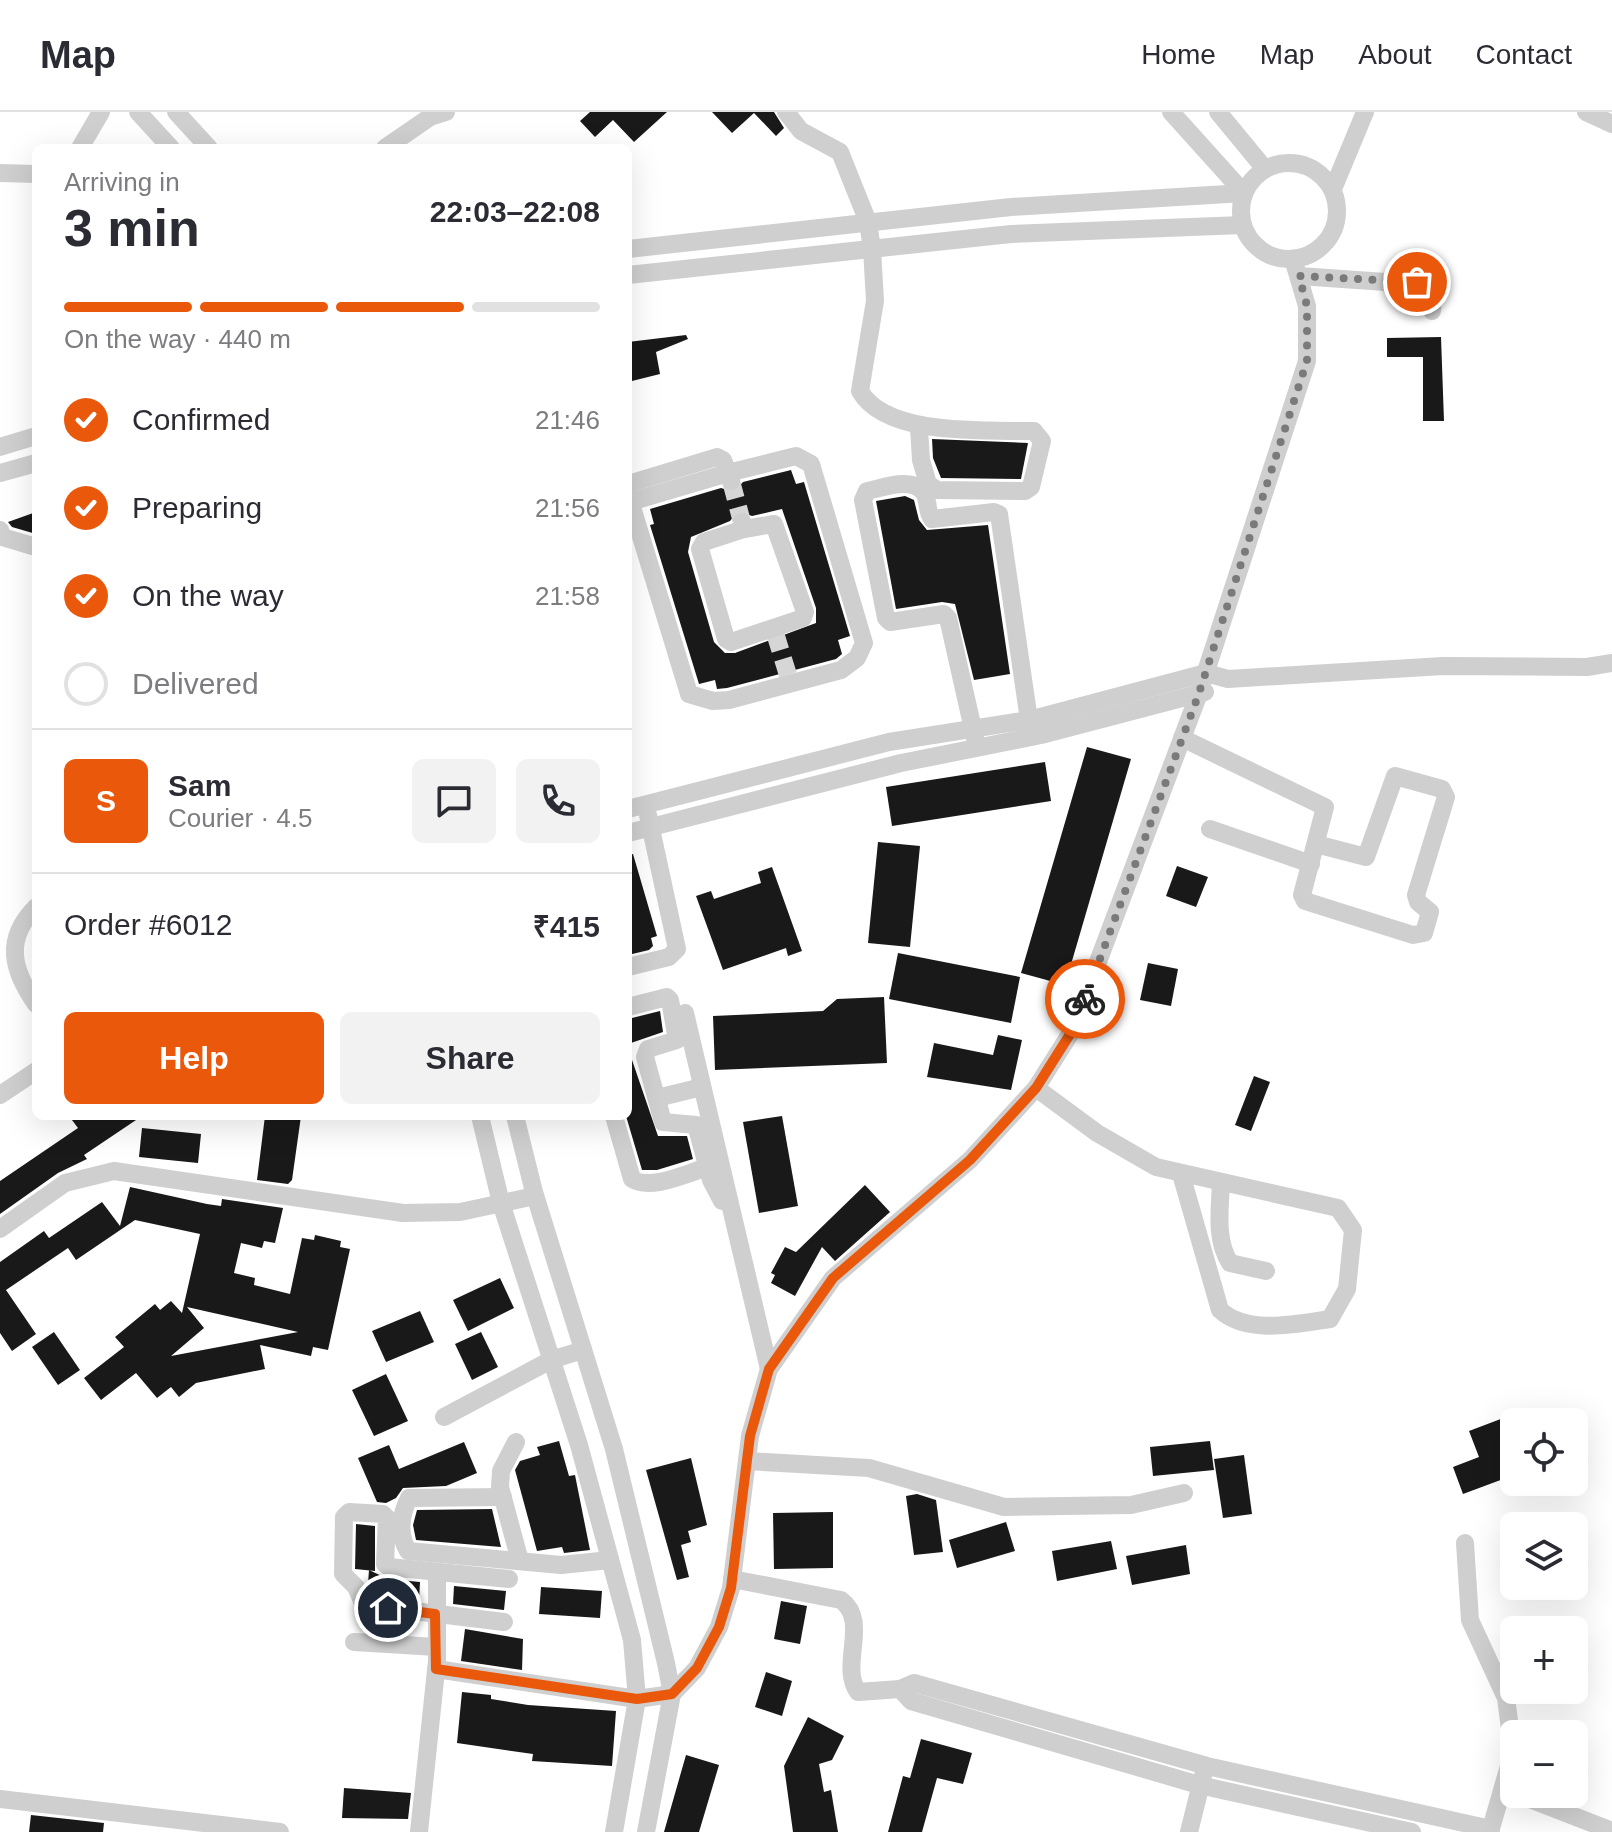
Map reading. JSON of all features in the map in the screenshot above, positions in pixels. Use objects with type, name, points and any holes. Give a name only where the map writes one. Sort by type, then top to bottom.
[{"type":"street","points":[[82,144],[101,112]]},
{"type":"street","points":[[138,112],[167,144]]},
{"type":"street","points":[[176,112],[205,144]]},
{"type":"street","points":[[391,144],[430,117],[446,112]]},
{"type":"street","points":[[786,112],[801,131],[840,152],[868,222],[875,301],[860,391],[866,401],[919,428],[1034,431],[1042,441],[1031,487],[1025,491],[937,490],[928,484],[921,460],[919,428]]},
{"type":"street","points":[[1171,112],[1244,193]]},
{"type":"street","points":[[1218,112],[1265,169]]},
{"type":"street","points":[[1333,189],[1365,112]]},
{"type":"street","points":[[1586,112],[1612,124]]},
{"type":"street","points":[[1296,268],[1331,234],[1337,204],[1333,189],[1311,168],[1296,163],[1265,169],[1244,193],[1241,209],[1243,225],[1262,250],[1296,268],[1417,282],[1434,289],[1432,311]]},
{"type":"street","points":[[0,173],[32,174]]},
{"type":"street","points":[[632,249],[1011,207],[1244,193]]},
{"type":"street","points":[[632,275],[1011,234],[1243,225]]},
{"type":"street","points":[[436,1669],[637,1699],[672,1694],[697,1668],[719,1627],[732,1579],[750,1436],[769,1369],[833,1278],[970,1160],[1036,1088],[1072,1031],[1198,696],[1307,361],[1307,306],[1296,268]]},
{"type":"street","points":[[0,447],[32,437]]},
{"type":"street","points":[[632,492],[717,457],[723,460],[729,477],[796,456],[811,464],[864,643],[857,658],[841,670],[789,679],[729,700],[713,701],[689,694],[632,503]]},
{"type":"street","points":[[0,473],[32,464]]},
{"type":"street","points":[[977,747],[948,618],[944,614],[890,622],[886,618],[863,500],[867,491],[905,484],[915,486],[925,494],[932,519],[999,514],[1029,720]]},
{"type":"street","points":[[774,524],[805,612],[803,618],[774,630],[731,642],[726,639],[700,549],[704,542],[743,526],[774,524]]},
{"type":"street","points":[[0,530],[2,537],[32,546]]},
{"type":"street","points":[[632,966],[669,957],[677,949],[651,827],[633,804],[889,742],[1029,720],[1206,673],[1228,679],[1443,666],[1587,667],[1612,663]]},
{"type":"street","points":[[632,832],[901,763],[1198,696],[1228,679]]},
{"type":"street","points":[[1182,738],[1321,803],[1325,813],[1316,844],[1302,895],[1305,901],[1420,935],[1430,912],[1418,902],[1416,895],[1445,792],[1438,786],[1395,776],[1368,856],[1316,844]]},
{"type":"street","points":[[1210,829],[1311,864]]},
{"type":"street","points":[[32,913],[14,938],[12,953],[21,980],[32,998]]},
{"type":"street","points":[[632,1006],[667,997],[670,1000],[677,1040],[648,1049],[645,1057],[663,1122],[696,1125],[719,1199],[731,1207]]},
{"type":"street","points":[[685,1013],[769,1369]]},
{"type":"street","points":[[0,1095],[32,1074]]},
{"type":"street","points":[[657,1098],[702,1087]]},
{"type":"street","points":[[1036,1088],[1109,1140],[1156,1167],[1338,1208],[1353,1230],[1347,1289],[1330,1319],[1287,1325],[1233,1322],[1220,1310],[1181,1174]]},
{"type":"street","points":[[481,1120],[501,1203],[551,1360],[632,1640],[637,1699],[614,1832]]},
{"type":"street","points":[[516,1120],[535,1196],[614,1449],[672,1694],[646,1832]]},
{"type":"street","points":[[615,1120],[632,1179],[637,1182],[649,1183],[708,1167]]},
{"type":"street","points":[[0,1229],[65,1183],[114,1171],[403,1213],[460,1212],[535,1196]]},
{"type":"street","points":[[1221,1182],[1220,1240],[1225,1255],[1230,1263],[1266,1271]]},
{"type":"street","points":[[444,1417],[551,1360],[583,1350]]},
{"type":"street","points":[[516,1442],[501,1471],[503,1497],[520,1561]]},
{"type":"street","points":[[747,1461],[869,1468],[1004,1507],[1131,1505],[1184,1493]]},
{"type":"street","points":[[503,1497],[409,1498],[402,1511],[401,1539],[408,1551],[561,1565],[610,1560]]},
{"type":"street","points":[[504,1622],[361,1603],[356,1587],[343,1574],[344,1517],[349,1512],[383,1514],[387,1518],[385,1564],[389,1567],[509,1579]]},
{"type":"street","points":[[1465,1543],[1470,1620],[1506,1698],[1509,1720]]},
{"type":"street","points":[[419,1832],[436,1669],[437,1572]]},
{"type":"street","points":[[732,1579],[841,1600],[850,1606],[854,1618],[851,1683],[858,1692],[900,1689],[914,1683],[1207,1766],[1491,1830],[1503,1808]]},
{"type":"street","points":[[619,1593],[647,1585]]},
{"type":"street","points":[[354,1642],[436,1647]]},
{"type":"street","points":[[900,1689],[911,1701],[1199,1785],[1412,1832]]},
{"type":"street","points":[[1189,1832],[1199,1785],[1207,1766]]},
{"type":"street","points":[[0,1799],[280,1832]]},
{"type":"street","points":[[1553,1808],[1612,1831]]},
{"type":"building","points":[[590,112],[667,112],[634,142],[613,120],[595,137],[580,121]]},
{"type":"building","points":[[712,112],[774,112],[784,128],[776,136],[754,113],[732,133]]},
{"type":"building","points":[[686,335],[688,339],[656,352],[660,374],[632,381],[632,342]]},
{"type":"building","points":[[1441,337],[1444,421],[1423,421],[1423,357],[1387,357],[1387,338]]},
{"type":"building","points":[[932,439],[1028,443],[1021,479],[941,478],[933,458]]},
{"type":"building","points":[[791,470],[796,484],[804,482],[850,636],[838,640],[842,654],[836,659],[717,689],[715,680],[699,684],[650,525],[654,524],[650,509],[721,488],[734,492],[743,482]],"holes":[[[782,509],[816,608],[816,623],[735,653],[725,653],[714,642],[688,552],[691,537],[730,521],[738,511],[752,516]]]},
{"type":"building","points":[[905,496],[914,500],[919,520],[927,530],[988,525],[1010,674],[974,680],[955,604],[942,602],[896,609],[876,501]]},
{"type":"building","points":[[32,513],[32,533],[12,527],[8,522]]},
{"type":"building","points":[[1087,747],[1131,759],[1065,985],[1021,973]]},
{"type":"building","points":[[1045,762],[1051,801],[892,826],[886,787]]},
{"type":"building","points":[[878,842],[920,846],[910,947],[868,943]]},
{"type":"building","points":[[632,854],[657,936],[651,938],[653,946],[649,950],[632,954]]},
{"type":"building","points":[[1177,866],[1208,877],[1196,907],[1166,896]]},
{"type":"building","points":[[772,867],[802,951],[788,956],[786,948],[723,970],[696,896],[711,891],[714,899],[761,883],[758,872]]},
{"type":"building","points":[[898,953],[1020,977],[1011,1023],[889,999]]},
{"type":"building","points":[[1148,963],[1178,969],[1171,1006],[1140,1000]]},
{"type":"building","points":[[884,997],[887,1063],[715,1070],[713,1016],[823,1011],[837,999]]},
{"type":"building","points":[[660,1011],[663,1032],[632,1043],[632,1018]]},
{"type":"building","points":[[998,1035],[1022,1040],[1011,1090],[927,1077],[934,1043],[993,1055]]},
{"type":"building","points":[[632,1060],[658,1136],[687,1136],[693,1159],[657,1170],[642,1170],[627,1120],[632,1120]]},
{"type":"building","points":[[1254,1076],[1270,1082],[1251,1131],[1235,1125]]},
{"type":"building","points":[[782,1116],[798,1206],[759,1213],[743,1122]]},
{"type":"building","points":[[72,1120],[136,1120],[84,1155],[87,1159],[58,1173],[0,1214],[0,1181],[78,1128]]},
{"type":"building","points":[[264,1120],[300,1120],[292,1180],[288,1184],[257,1180]]},
{"type":"building","points":[[142,1128],[201,1134],[198,1163],[139,1157]]},
{"type":"building","points":[[865,1185],[890,1212],[835,1261],[822,1247],[795,1296],[771,1283],[775,1275],[771,1273],[785,1247],[796,1252]]},
{"type":"building","points":[[130,1187],[221,1206],[222,1199],[283,1208],[275,1243],[264,1241],[262,1248],[241,1243],[234,1273],[255,1278],[254,1285],[290,1294],[302,1238],[314,1240],[315,1235],[341,1241],[340,1247],[350,1249],[328,1350],[313,1347],[311,1356],[260,1345],[265,1369],[196,1383],[179,1397],[171,1387],[157,1398],[136,1373],[101,1400],[84,1378],[124,1347],[115,1337],[155,1304],[160,1310],[171,1301],[182,1313],[200,1234],[135,1220],[76,1260],[68,1248],[6,1290],[36,1334],[12,1351],[0,1333],[0,1262],[44,1231],[49,1238],[102,1202],[120,1226]],"holes":[[[187,1307],[298,1332],[171,1356],[204,1328]]]},
{"type":"building","points":[[500,1278],[514,1308],[468,1331],[453,1300]]},
{"type":"building","points":[[420,1311],[434,1342],[386,1362],[372,1331]]},
{"type":"building","points":[[54,1332],[80,1370],[58,1385],[32,1347]]},
{"type":"building","points":[[481,1332],[498,1367],[472,1380],[455,1344]]},
{"type":"building","points":[[386,1374],[408,1421],[374,1436],[352,1390]]},
{"type":"building","points":[[1500,1419],[1500,1480],[1463,1494],[1453,1467],[1479,1457],[1469,1431]]},
{"type":"building","points":[[559,1441],[569,1476],[575,1475],[590,1550],[564,1553],[562,1547],[537,1551],[515,1470],[520,1461],[540,1455],[537,1447]]},
{"type":"building","points":[[1210,1441],[1214,1470],[1153,1476],[1150,1447]]},
{"type":"building","points":[[464,1442],[477,1473],[446,1486],[403,1488],[396,1498],[386,1503],[377,1502],[358,1458],[389,1445],[399,1469]]},
{"type":"building","points":[[1244,1455],[1252,1514],[1223,1518],[1214,1459]]},
{"type":"building","points":[[691,1458],[707,1525],[688,1531],[691,1542],[681,1545],[689,1577],[677,1580],[646,1470]]},
{"type":"building","points":[[917,1494],[936,1500],[943,1552],[914,1555],[906,1496]]},
{"type":"building","points":[[492,1509],[501,1547],[416,1540],[413,1525],[417,1510]]},
{"type":"building","points":[[833,1512],[833,1568],[774,1569],[773,1513]]},
{"type":"building","points":[[1006,1522],[1015,1551],[957,1568],[949,1540]]},
{"type":"building","points":[[356,1524],[375,1526],[375,1571],[355,1569]]},
{"type":"building","points":[[1111,1541],[1117,1569],[1057,1581],[1052,1551]]},
{"type":"building","points":[[1186,1545],[1190,1574],[1132,1585],[1126,1556]]},
{"type":"building","points":[[369,1570],[388,1579],[420,1582],[419,1600],[372,1594],[368,1584]]},
{"type":"building","points":[[454,1586],[506,1591],[504,1610],[453,1604]]},
{"type":"building","points":[[541,1587],[602,1591],[600,1618],[539,1614]]},
{"type":"building","points":[[781,1601],[807,1606],[800,1644],[774,1639]]},
{"type":"building","points":[[465,1629],[523,1639],[522,1670],[461,1661]]},
{"type":"building","points":[[766,1672],[792,1681],[782,1716],[755,1707]]},
{"type":"building","points":[[462,1692],[491,1695],[491,1699],[528,1705],[616,1711],[612,1766],[532,1761],[533,1754],[457,1743]]},
{"type":"building","points":[[808,1717],[844,1736],[832,1760],[819,1764],[824,1792],[831,1790],[838,1832],[793,1832],[784,1766]]},
{"type":"building","points":[[921,1739],[972,1753],[963,1784],[937,1778],[922,1832],[888,1832],[903,1776],[910,1778]]},
{"type":"building","points":[[686,1755],[719,1765],[699,1832],[664,1832]]},
{"type":"building","points":[[344,1788],[411,1793],[408,1819],[342,1818]]},
{"type":"building","points":[[31,1815],[104,1823],[103,1832],[29,1832]]},
{"type":"tunnel","points":[[731,481],[742,522]]},
{"type":"tunnel","points":[[775,633],[788,675]]},
{"type":"way so far","points":[[1085,999],[1198,696],[1307,361],[1307,306],[1299,276],[1417,282]]},
{"type":"route","points":[[388,1608],[435,1614],[436,1669],[637,1699],[672,1694],[697,1668],[719,1627],[731,1588],[750,1436],[769,1369],[833,1278],[970,1160],[1036,1088],[1072,1031],[1085,999]]}]
